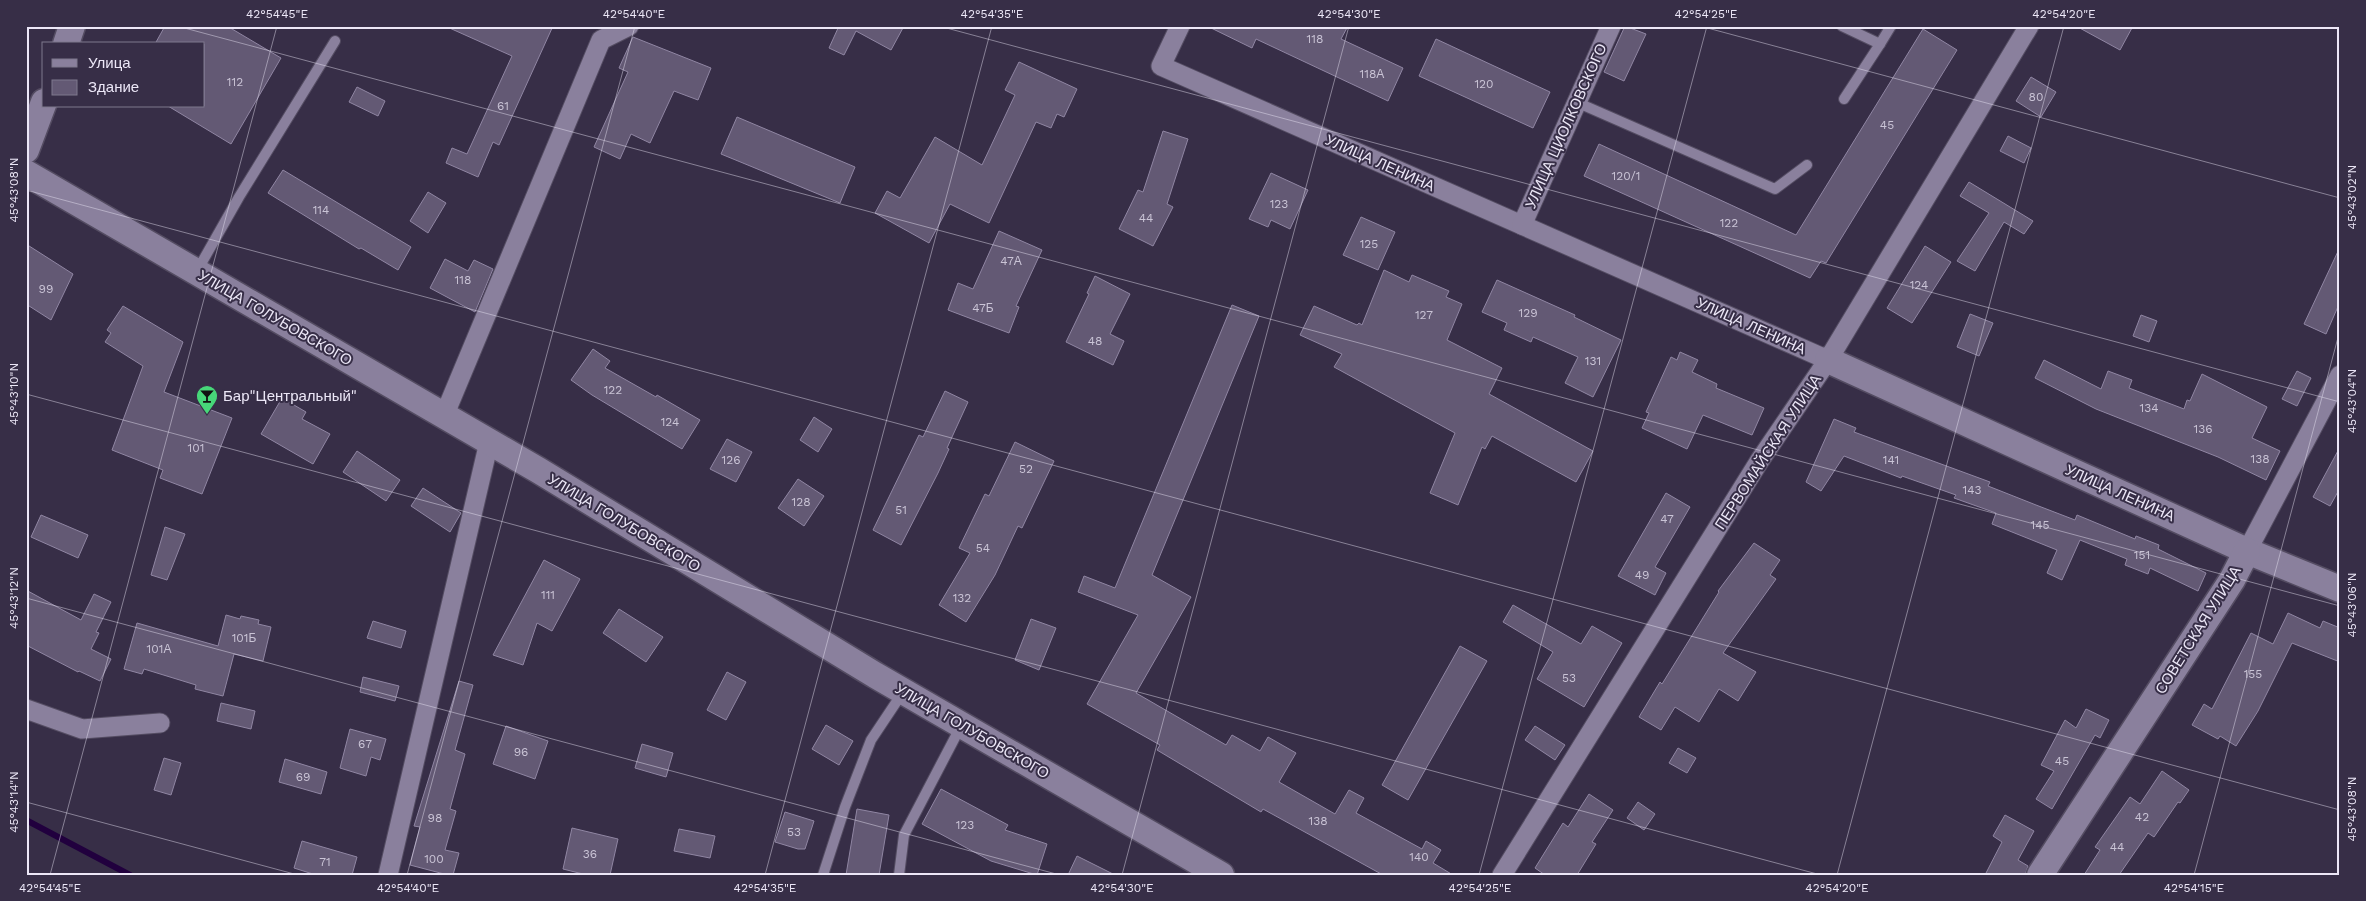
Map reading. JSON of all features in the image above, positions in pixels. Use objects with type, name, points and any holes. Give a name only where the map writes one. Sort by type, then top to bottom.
[{"type":"street","points":[[67,42],[72,26]]},
{"type":"street","points":[[444,416],[600,40],[629,26]]},
{"type":"street","name":"УЛИЦА ЛЕНИНА","points":[[1180,26],[1161,66],[1828,360],[2247,551],[2340,589]]},
{"type":"street","name":"УЛИЦА ЦИОЛКОВСКОГО","points":[[1522,226],[1611,26]]},
{"type":"street","name":"ПЕРВОМАЙСКАЯ УЛИЦА","points":[[1502,875],[1760,460],[1828,360],[2026,27]]},
{"type":"street","points":[[26,150],[42,107]]},
{"type":"street","name":"УЛИЦА ГОЛУБОВСКОГО","points":[[26,172],[489,442],[904,691],[1222,875]]},
{"type":"street","name":"СОВЕТСКАЯ УЛИЦА","points":[[2040,875],[2232,580],[2340,375]]},
{"type":"street","points":[[388,875],[489,442]]},
{"type":"street","points":[[26,709],[82,729],[160,723]]},
{"type":"lane","points":[[1842,26],[1880,44]]},
{"type":"lane","points":[[1844,99],[1891,26]]},
{"type":"lane","points":[[196,272],[239,197],[335,40]]},
{"type":"lane","points":[[1576,102],[1775,189],[1807,165]]},
{"type":"lane","points":[[823,875],[845,807],[870,740],[904,691]]},
{"type":"lane","points":[[899,875],[904,835],[962,725]]},
{"type":"building","points":[[165,26],[227,26],[281,58],[231,144],[171,108],[205,108],[205,42],[156,42]]},
{"type":"building","points":[[445,26],[553,26],[499,145],[493,142],[478,177],[446,163],[452,148],[467,154],[512,56]]},
{"type":"building","points":[[839,26],[904,26],[891,50],[856,31],[844,55],[829,48]]},
{"type":"building","points":[[1207,26],[1348,26],[1341,39],[1403,68],[1388,101],[1256,39],[1252,48]]},
{"type":"building","points":[[1625,26],[1646,34],[1624,81],[1604,72]]},
{"type":"building","points":[[2076,26],[2133,26],[2120,50]]},
{"type":"building","points":[[1923,29],[1957,50],[1826,263],[1821,261],[1810,278],[1584,176],[1599,144],[1796,235]]},
{"type":"building","points":[[633,37],[711,68],[698,100],[674,91],[650,143],[631,134],[620,159],[594,147],[628,72],[619,68]]},
{"type":"building","points":[[1436,39],[1550,92],[1533,128],[1419,76]]},
{"type":"building","points":[[1019,62],[1077,89],[1064,117],[1057,114],[1051,128],[1036,122],[989,223],[950,204],[929,243],[875,213],[887,191],[900,198],[935,137],[982,165],[1015,95],[1005,90]]},
{"type":"building","points":[[2031,77],[2056,92],[2041,117],[2016,101]]},
{"type":"building","points":[[357,87],[385,101],[378,116],[349,102]]},
{"type":"building","points":[[737,117],[855,167],[840,203],[721,154]]},
{"type":"building","points":[[1163,131],[1188,139],[1167,204],[1173,207],[1153,246],[1119,229],[1138,190],[1143,192]]},
{"type":"building","points":[[2008,136],[2031,148],[2024,163],[2000,151]]},
{"type":"building","points":[[283,170],[411,247],[398,270],[361,248],[359,249],[268,193]]},
{"type":"building","points":[[1271,173],[1308,190],[1290,229],[1271,220],[1268,227],[1249,219]]},
{"type":"building","points":[[1969,182],[2033,221],[2024,234],[2004,222],[1975,271],[1957,261],[1989,213],[1960,196]]},
{"type":"building","points":[[428,192],[446,203],[428,233],[410,221]]},
{"type":"building","points":[[1361,217],[1395,232],[1378,270],[1343,255]]},
{"type":"building","points":[[999,231],[1042,250],[1016,306],[1019,307],[1009,333],[948,310],[958,283],[973,289]]},
{"type":"building","points":[[26,244],[73,274],[51,320],[26,304]]},
{"type":"building","points":[[1925,246],[1951,262],[1912,323],[1887,308]]},
{"type":"building","points":[[2340,247],[2340,302],[2326,334],[2304,324]]},
{"type":"building","points":[[445,259],[468,271],[474,260],[493,269],[475,312],[430,288]]},
{"type":"building","points":[[1384,270],[1409,282],[1412,275],[1449,291],[1446,297],[1462,304],[1447,340],[1502,368],[1489,394],[1593,451],[1576,482],[1492,436],[1485,449],[1482,447],[1458,505],[1430,493],[1455,433],[1334,367],[1342,354],[1300,335],[1314,306],[1357,325],[1359,323],[1362,325]]},
{"type":"building","points":[[1095,276],[1130,294],[1110,334],[1124,341],[1113,365],[1066,342],[1089,294],[1087,293]]},
{"type":"building","points":[[1497,280],[1575,315],[1574,317],[1621,340],[1593,397],[1565,383],[1578,357],[1533,337],[1531,342],[1504,330],[1507,323],[1482,312]]},
{"type":"building","points":[[1232,305],[1259,316],[1152,575],[1191,597],[1136,693],[1226,745],[1232,735],[1260,751],[1268,737],[1296,753],[1279,782],[1335,814],[1349,790],[1364,798],[1356,813],[1422,849],[1426,841],[1441,850],[1433,863],[1453,875],[1383,875],[1263,809],[1261,812],[1157,750],[1160,745],[1087,704],[1138,615],[1078,592],[1084,576],[1115,588]]},
{"type":"building","points":[[123,306],[183,342],[164,392],[232,418],[202,494],[160,478],[163,470],[112,450],[143,366],[105,342],[111,333],[107,330]]},
{"type":"building","points":[[1970,314],[1993,323],[1979,356],[1957,347]]},
{"type":"building","points":[[2141,315],[2157,321],[2149,342],[2133,336]]},
{"type":"building","points":[[593,349],[610,361],[605,368],[700,420],[682,449],[592,395],[571,380]]},
{"type":"building","points":[[1680,352],[1698,360],[1692,372],[1717,384],[1716,388],[1764,408],[1752,435],[1703,415],[1687,449],[1642,428],[1649,413],[1646,412],[1671,357],[1677,360]]},
{"type":"building","points":[[2044,360],[2101,389],[2108,371],[2132,380],[2129,388],[2184,409],[2187,400],[2190,401],[2202,374],[2267,407],[2252,438],[2280,451],[2266,480],[2218,457],[2096,409],[2035,378]]},
{"type":"building","points":[[2297,371],[2311,378],[2297,406],[2282,399]]},
{"type":"building","points":[[945,391],[968,402],[938,473],[901,545],[873,530],[919,435],[923,437]]},
{"type":"building","points":[[282,398],[306,412],[302,419],[330,434],[313,464],[261,434]]},
{"type":"building","points":[[814,417],[832,429],[818,452],[800,440]]},
{"type":"building","points":[[1834,419],[1856,428],[1854,432],[1990,482],[1988,486],[2036,505],[2075,520],[2077,515],[2135,539],[2136,536],[2159,545],[2158,549],[2206,573],[2198,591],[2150,568],[2148,574],[2125,565],[2127,559],[2080,540],[2062,580],[2047,573],[2057,550],[1992,524],[1996,513],[1954,498],[1956,495],[1902,476],[1901,478],[1844,456],[1821,491],[1806,482]]},
{"type":"building","points":[[727,439],[752,452],[736,482],[710,469]]},
{"type":"building","points":[[1015,442],[1054,461],[1022,528],[1018,526],[995,575],[966,622],[939,605],[970,553],[959,548],[985,494],[989,496]]},
{"type":"building","points":[[2340,447],[2340,488],[2330,506],[2313,497]]},
{"type":"building","points":[[357,451],[400,480],[386,501],[343,472]]},
{"type":"building","points":[[798,479],[824,496],[804,526],[778,508]]},
{"type":"building","points":[[423,488],[461,513],[450,532],[411,506]]},
{"type":"building","points":[[1666,493],[1690,507],[1655,567],[1666,573],[1655,595],[1618,576]]},
{"type":"building","points":[[41,515],[88,535],[78,558],[31,537]]},
{"type":"building","points":[[165,527],[185,534],[167,580],[151,575]]},
{"type":"building","points":[[1754,543],[1780,560],[1770,575],[1776,579],[1723,653],[1756,672],[1738,701],[1719,689],[1699,722],[1675,707],[1661,730],[1639,717],[1660,682],[1662,684],[1718,591]]},
{"type":"building","points":[[544,560],[580,579],[552,631],[537,623],[523,665],[493,655]]},
{"type":"building","points":[[26,590],[81,620],[94,594],[111,602],[96,632],[99,633],[91,649],[111,659],[100,681],[78,672],[26,645]]},
{"type":"building","points":[[1513,605],[1581,644],[1592,626],[1622,643],[1584,707],[1537,679],[1553,652],[1503,622]]},
{"type":"building","points":[[619,609],[663,637],[646,662],[603,633]]},
{"type":"building","points":[[2288,613],[2320,628],[2323,621],[2340,628],[2340,662],[2292,643],[2258,711],[2236,746],[2220,736],[2218,739],[2192,725],[2204,704],[2212,709],[2251,633],[2273,644]]},
{"type":"building","points":[[226,615],[240,619],[241,616],[259,620],[258,624],[271,627],[263,661],[234,654],[223,696],[195,689],[196,685],[144,669],[142,674],[124,669],[137,623],[218,646]]},
{"type":"building","points":[[1031,619],[1056,628],[1039,670],[1015,660]]},
{"type":"building","points":[[373,621],[406,631],[401,648],[367,638]]},
{"type":"building","points":[[1460,646],[1487,661],[1408,800],[1382,785]]},
{"type":"building","points":[[727,672],[746,682],[726,720],[707,710]]},
{"type":"building","points":[[363,677],[399,686],[395,701],[360,692]]},
{"type":"building","points":[[459,681],[473,685],[455,750],[465,754],[450,809],[456,811],[445,850],[459,853],[453,875],[448,875],[410,865],[420,827],[414,826]]},
{"type":"building","points":[[221,703],[255,711],[251,729],[217,721]]},
{"type":"building","points":[[2086,709],[2109,720],[2100,738],[2095,735],[2052,809],[2036,799],[2054,771],[2041,765],[2065,720],[2076,728]]},
{"type":"building","points":[[826,725],[853,741],[839,765],[812,749]]},
{"type":"building","points":[[506,726],[548,741],[535,779],[493,764]]},
{"type":"building","points":[[1535,726],[1565,745],[1555,760],[1525,740]]},
{"type":"building","points":[[350,729],[386,739],[380,760],[371,757],[366,776],[340,768]]},
{"type":"building","points":[[642,744],[673,753],[666,777],[635,768]]},
{"type":"building","points":[[1678,748],[1696,758],[1687,773],[1669,763]]},
{"type":"building","points":[[164,758],[181,763],[171,795],[154,790]]},
{"type":"building","points":[[285,759],[327,772],[321,794],[279,782]]},
{"type":"building","points":[[2162,771],[2189,790],[2180,803],[2178,802],[2154,837],[2148,833],[2119,875],[2084,875],[2100,850],[2095,847],[2130,797],[2140,804]]},
{"type":"building","points":[[941,789],[1008,825],[1005,830],[1047,844],[1037,875],[991,861],[922,824]]},
{"type":"building","points":[[1589,794],[1613,810],[1592,842],[1596,844],[1577,875],[1545,875],[1535,868],[1563,823],[1568,827]]},
{"type":"building","points":[[1638,802],[1655,814],[1644,830],[1627,818]]},
{"type":"building","points":[[857,809],[889,815],[879,875],[846,875]]},
{"type":"building","points":[[785,812],[814,821],[805,849],[798,849],[775,842]]},
{"type":"building","points":[[2005,815],[2034,831],[2018,860],[2028,866],[2025,875],[1985,875],[2002,842],[1993,836]]},
{"type":"building","points":[[572,828],[618,839],[610,875],[587,875],[563,869]]},
{"type":"building","points":[[679,829],[715,836],[710,858],[674,851]]},
{"type":"building","points":[[302,841],[357,857],[352,875],[316,875],[294,868]]},
{"type":"building","points":[[1077,856],[1115,875],[1068,875]]},
{"type":"waterway","points":[[26,820],[130,875]]},
{"type":"place","name":"Бар\"Центральный\"","points":[[207,415]]}]
